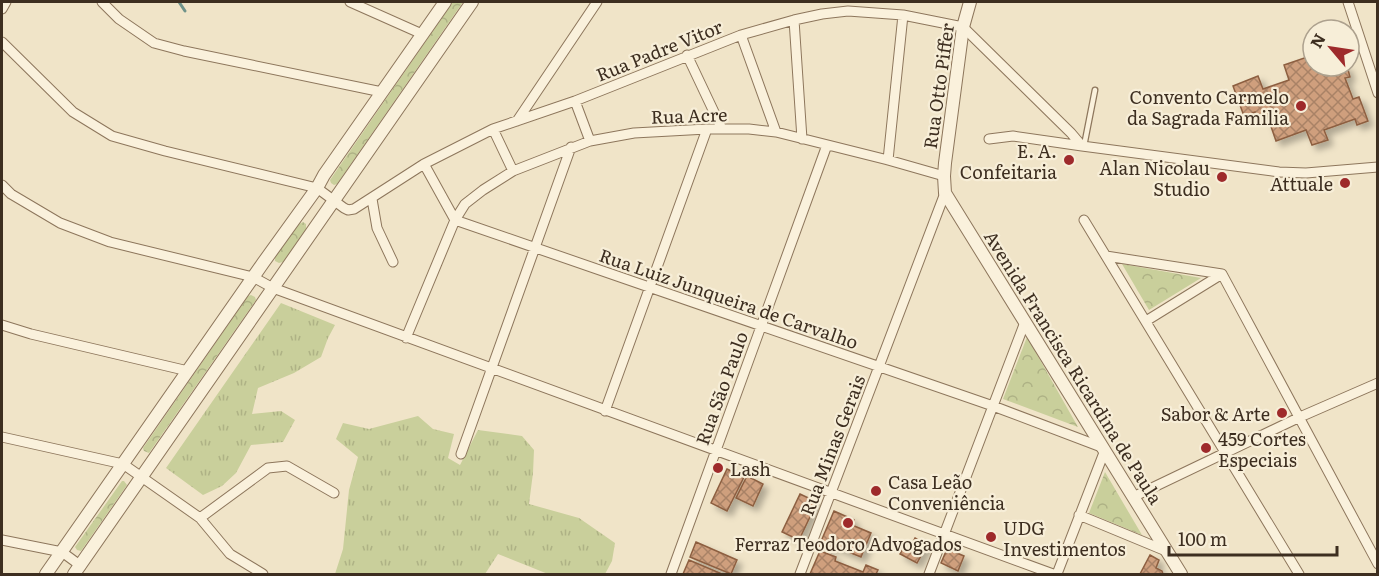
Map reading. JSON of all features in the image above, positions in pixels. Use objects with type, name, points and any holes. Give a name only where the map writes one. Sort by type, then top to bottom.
[{"type":"street","points":[[2,9],[6,2]]},
{"type":"street","points":[[102,2],[119,20],[154,43],[382,92]]},
{"type":"street","points":[[350,2],[422,34]]},
{"type":"street","points":[[46,574],[445,2]]},
{"type":"street","points":[[2,540],[62,552],[78,570],[471,2]]},
{"type":"street","points":[[517,121],[597,2]]},
{"type":"street","name":"Rua Otto Piffer","points":[[944,176],[963,27],[970,2]]},
{"type":"street","points":[[1348,2],[1377,93]]},
{"type":"street","name":"Rua Padre Vitor","points":[[334,201],[348,210],[354,209],[424,164],[494,129],[575,101],[741,35],[794,20],[848,6],[963,27]]},
{"type":"street","points":[[888,160],[903,15]]},
{"type":"street","points":[[794,20],[802,139]]},
{"type":"street","points":[[963,27],[1083,146]]},
{"type":"street","points":[[741,35],[776,132]]},
{"type":"street","points":[[2,42],[73,112],[112,136],[165,152],[317,188],[334,201]]},
{"type":"street","points":[[687,56],[722,129]]},
{"type":"street","points":[[575,101],[590,141]]},
{"type":"street","points":[[494,129],[513,171]]},
{"type":"street","points":[[605,411],[706,129]]},
{"type":"street","name":"Rua Acre","points":[[406,338],[455,220],[465,204],[513,171],[590,141],[634,133],[749,129],[776,132],[944,176]]},
{"type":"street","points":[[989,139],[1012,136],[1279,172],[1306,173],[1377,167]]},
{"type":"street","name":"Rua São Paulo","points":[[670,574],[827,145]]},
{"type":"street","points":[[460,454],[572,147]]},
{"type":"street","points":[[424,164],[455,220]]},
{"type":"street","name":"Avenida Francisca Ricardina de Paula","points":[[944,176],[945,193],[1181,574]]},
{"type":"street","points":[[2,185],[11,194],[60,223],[110,242],[253,277],[273,288],[406,338],[1055,574],[1104,449]]},
{"type":"street","name":"Rua Minas Gerais","points":[[800,574],[945,193]]},
{"type":"street","points":[[372,199],[377,228],[393,262]]},
{"type":"street","name":"Rua Luiz Junqueira de Carvalho","points":[[455,220],[993,406],[1104,449]]},
{"type":"street","points":[[1084,220],[1299,574]]},
{"type":"street","points":[[1106,256],[1222,274]]},
{"type":"street","points":[[1146,321],[1222,274]]},
{"type":"street","points":[[1222,274],[1377,564]]},
{"type":"street","points":[[929,574],[1025,322]]},
{"type":"street","points":[[2,325],[188,371]]},
{"type":"street","points":[[1133,497],[1377,383]]},
{"type":"street","points":[[2,436],[123,464],[200,518],[230,554],[263,574]]},
{"type":"street","points":[[200,518],[267,468],[287,466],[334,493]]},
{"type":"street","points":[[1079,515],[1166,551]]},
{"type":"lane","points":[[1083,146],[1095,90]]},
{"type":"green space","points":[[453,2],[463,2],[337,184],[334,185],[330,180]]},
{"type":"green space","points":[[303,222],[306,224],[306,229],[283,262],[275,261],[275,257],[297,225]]},
{"type":"green space","points":[[1122,264],[1201,278],[1149,310]]},
{"type":"green space","points":[[251,295],[256,300],[149,453],[144,451],[143,448],[248,296]]},
{"type":"green space","points":[[281,303],[335,325],[321,357],[294,373],[258,388],[252,414],[281,411],[295,420],[283,442],[251,445],[236,473],[222,486],[203,495],[166,468]]},
{"type":"green space","points":[[1027,337],[1078,427],[1003,399]]},
{"type":"green space","points":[[418,416],[433,429],[454,434],[448,458],[460,465],[478,430],[522,436],[534,450],[529,504],[579,518],[615,543],[612,561],[605,574],[548,574],[498,554],[485,574],[335,574],[343,549],[349,490],[358,457],[336,439],[343,423],[369,429]]},
{"type":"green space","points":[[1105,472],[1142,535],[1089,513]]},
{"type":"green space","points":[[122,481],[127,485],[81,551],[77,550],[75,547]]},
{"type":"building","name":"Convento Carmelo da Sagrada Familia","points":[[1301,59],[1301,78],[1345,78],[1353,99],[1359,97],[1368,121],[1357,125],[1355,119],[1324,130],[1328,140],[1312,145],[1306,130],[1276,141],[1266,112],[1256,116],[1255,112],[1244,116],[1233,86],[1258,76],[1263,89],[1289,80],[1284,65]]},
{"type":"building","points":[[727,469],[744,477],[727,511],[711,503]]},
{"type":"building","points":[[747,476],[763,484],[753,506],[736,498]]},
{"type":"building","points":[[800,494],[817,502],[799,540],[782,532]]},
{"type":"building","points":[[834,511],[854,520],[852,525],[871,533],[861,557],[831,545],[829,550],[819,546]]},
{"type":"building","points":[[915,538],[927,545],[917,563],[900,554],[904,547],[909,550]]},
{"type":"building","points":[[696,542],[737,560],[731,574],[690,557]]},
{"type":"building","points":[[947,549],[964,556],[958,571],[941,563]]},
{"type":"building","points":[[820,551],[836,557],[835,561],[863,572],[866,565],[878,570],[876,574],[810,574]]},
{"type":"building","points":[[1150,555],[1159,560],[1156,568],[1163,574],[1140,574]]},
{"type":"building","points":[[689,560],[722,574],[683,574]]},
{"type":"waterway","points":[[179,2],[185,11]]},
{"type":"place","name":"Convento Carmelo da Sagrada Familia","points":[[1301,106]]},
{"type":"place","name":"E. A. Confeitaria","points":[[1069,160]]},
{"type":"place","name":"Alan Nicolau Studio","points":[[1222,177]]},
{"type":"place","name":"Attuale","points":[[1345,183]]},
{"type":"place","name":"Sabor & Arte","points":[[1282,413]]},
{"type":"place","name":"459 Cortes Especiais","points":[[1206,448]]},
{"type":"place","name":"Lash","points":[[718,468]]},
{"type":"place","name":"Casa Leão Conveniência","points":[[876,491]]},
{"type":"place","name":"Ferraz Teodoro Advogados","points":[[848,523]]},
{"type":"place","name":"UDG Investimentos","points":[[991,537]]}]
